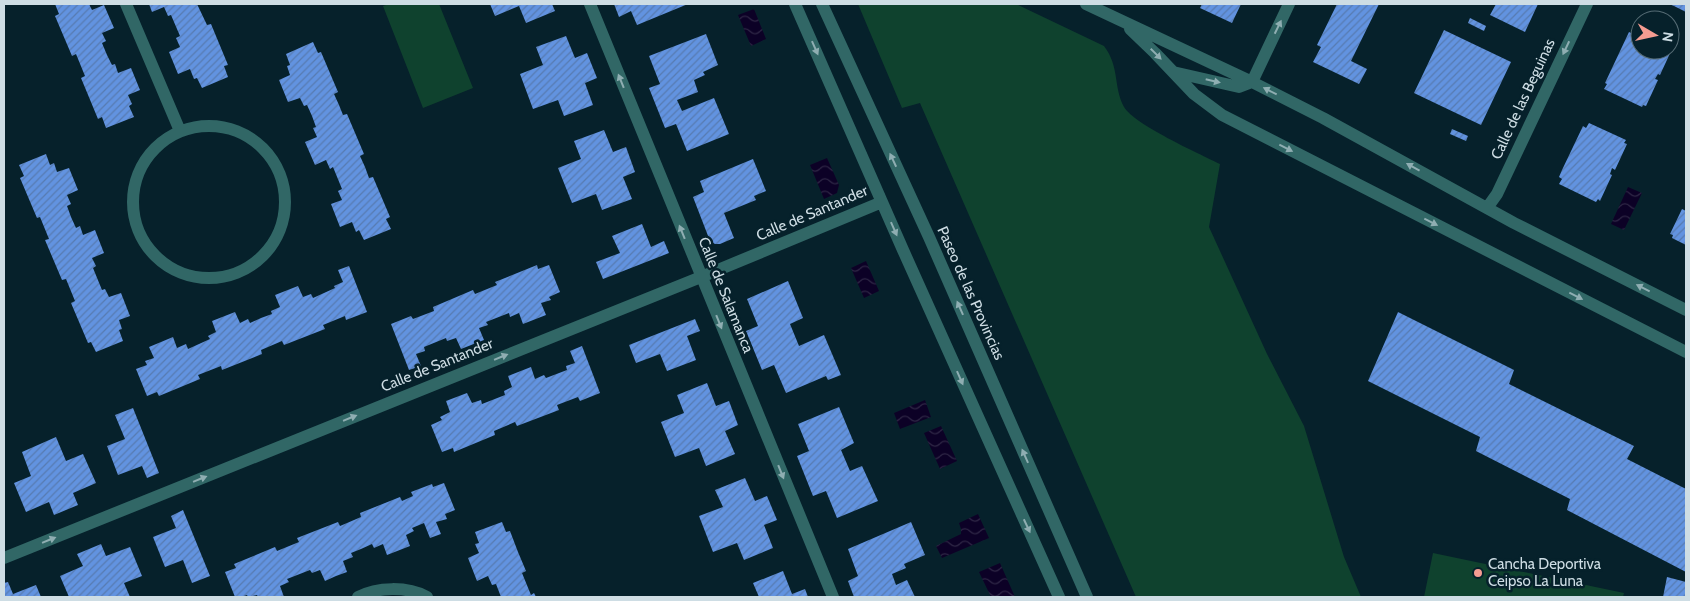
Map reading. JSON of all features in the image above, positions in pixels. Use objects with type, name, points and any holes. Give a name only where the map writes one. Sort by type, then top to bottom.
[{"type":"street","points":[[126,4],[180,131]]},
{"type":"street","name":"Calle de Salamanca","points":[[590,4],[833,597]]},
{"type":"street","points":[[795,4],[1059,597]]},
{"type":"street","points":[[1086,4],[1252,82],[1323,118],[1487,208],[1686,310]]},
{"type":"street","points":[[1173,72],[1239,87],[1252,82],[1289,4]]},
{"type":"street","name":"Calle de las Beguinas","points":[[1487,208],[1497,194],[1587,4]]},
{"type":"street","name":"Paseo de las Provincias","points":[[823,5],[929,237],[1087,597]]},
{"type":"street","points":[[1121,20],[1194,94],[1222,115],[1686,352]]},
{"type":"street","points":[[207,125],[233,129],[257,142],[274,162],[284,187],[285,214],[277,239],[260,260],[238,274],[211,280],[185,276],[161,263],[144,243],[133,218],[133,191],[141,166],[158,145],[180,131],[207,125]]},
{"type":"street","name":"Calle de Santander","points":[[4,558],[882,202]]},
{"type":"street","points":[[358,597],[367,593],[395,589],[422,594],[427,597]]},
{"type":"green space","points":[[389,4],[439,4],[473,88],[423,108],[383,6]]},
{"type":"green space","points":[[858,4],[1016,4],[1104,46],[1112,61],[1118,92],[1124,107],[1130,114],[1153,130],[1220,164],[1209,227],[1267,354],[1304,426],[1344,557],[1361,597],[1136,597],[920,103],[902,108]]},
{"type":"green space","name":"Cancha Deportiva Ceipso La Luna","points":[[1433,553],[1624,593],[1623,597],[1424,597]]},
{"type":"water","points":[[754,9],[766,39],[751,46],[738,15]]},
{"type":"water","points":[[827,158],[839,185],[837,193],[824,199],[810,165]]},
{"type":"water","points":[[1628,187],[1642,193],[1624,230],[1611,224]]},
{"type":"water","points":[[866,261],[879,291],[864,298],[851,268]]},
{"type":"water","points":[[925,400],[931,417],[900,429],[894,413]]},
{"type":"water","points":[[941,426],[957,461],[940,469],[924,433]]},
{"type":"water","points":[[978,514],[989,538],[942,558],[936,546],[961,534],[959,523]]},
{"type":"water","points":[[1000,563],[1015,597],[991,597],[979,572]]},
{"type":"building","points":[[55,4],[89,4],[92,10],[104,5],[114,28],[102,33],[106,41],[102,43],[107,55],[112,65],[115,64],[118,73],[131,68],[140,90],[128,95],[132,104],[129,106],[134,117],[106,128],[102,117],[98,119],[81,78],[85,76],[76,54],[72,56],[55,16],[59,14]]},
{"type":"building","points":[[149,4],[197,4],[207,25],[211,24],[228,65],[224,66],[228,77],[202,88],[197,78],[194,79],[190,69],[178,74],[169,52],[180,47],[176,38],[180,36],[171,15],[168,16],[164,7],[152,12]]},
{"type":"building","points":[[490,4],[552,4],[555,11],[526,23],[519,6],[495,16]]},
{"type":"building","points":[[614,4],[688,4],[637,25],[631,11],[619,17]]},
{"type":"building","points":[[1202,4],[1241,4],[1232,23],[1200,8]]},
{"type":"building","points":[[1337,4],[1379,4],[1351,61],[1367,69],[1359,84],[1313,62],[1321,47],[1317,45]]},
{"type":"building","points":[[1496,4],[1538,4],[1525,32],[1490,15]]},
{"type":"building","points":[[1669,4],[1686,4],[1686,12],[1674,6]]},
{"type":"building","points":[[1470,18],[1486,26],[1484,31],[1468,23]]},
{"type":"building","points":[[1444,30],[1511,62],[1481,125],[1414,93]]},
{"type":"building","points":[[1629,32],[1630,60],[1667,60],[1660,75],[1658,74],[1655,79],[1658,80],[1646,106],[1643,105],[1642,107],[1604,89]]},
{"type":"building","points":[[706,34],[718,65],[703,72],[705,75],[694,80],[698,92],[677,100],[682,111],[714,98],[729,134],[687,151],[676,124],[665,128],[649,88],[660,84],[649,56]]},
{"type":"building","points":[[566,36],[575,58],[587,53],[597,78],[585,83],[593,105],[564,116],[558,100],[533,109],[520,74],[543,65],[536,47]]},
{"type":"building","points":[[313,42],[318,53],[321,52],[338,92],[334,94],[343,115],[347,114],[364,154],[360,156],[369,178],[373,177],[390,217],[386,219],[391,229],[364,240],[359,230],[356,232],[352,222],[340,227],[331,204],[342,200],[338,191],[342,189],[333,167],[330,169],[326,160],[315,165],[305,142],[317,137],[313,128],[316,127],[312,116],[307,105],[304,106],[300,98],[288,102],[279,80],[290,75],[287,66],[290,65],[286,54]]},
{"type":"building","points":[[1589,123],[1626,140],[1624,143],[1627,144],[1615,170],[1612,168],[1610,174],[1612,175],[1600,201],[1598,199],[1596,202],[1559,184],[1562,179],[1559,177],[1583,126],[1586,128]]},
{"type":"building","points":[[1452,129],[1468,136],[1466,141],[1450,134]]},
{"type":"building","points":[[604,130],[613,152],[626,147],[635,172],[623,177],[632,199],[602,210],[596,194],[572,203],[558,168],[581,159],[574,141]]},
{"type":"building","points":[[46,154],[50,165],[54,163],[57,172],[69,168],[78,190],[67,195],[71,204],[67,206],[71,217],[76,228],[80,226],[83,235],[95,230],[104,253],[92,258],[96,266],[93,268],[102,290],[105,289],[109,297],[121,293],[130,316],[119,320],[122,329],[119,330],[123,341],[96,352],[91,342],[88,343],[71,303],[75,301],[66,279],[62,280],[45,240],[49,239],[40,217],[37,218],[20,178],[24,176],[19,165]]},
{"type":"building","points":[[753,159],[766,191],[754,196],[756,200],[724,213],[734,238],[720,244],[715,244],[710,241],[693,197],[704,192],[700,181]]},
{"type":"building","points":[[1682,209],[1686,211],[1686,245],[1672,238],[1673,235],[1670,234]]},
{"type":"building","points":[[642,224],[651,247],[664,241],[669,253],[603,279],[596,262],[620,253],[612,236]]},
{"type":"building","points":[[537,265],[538,269],[549,265],[560,292],[549,297],[551,300],[541,303],[546,315],[523,324],[519,313],[510,317],[509,313],[486,322],[488,325],[479,328],[484,340],[461,349],[456,338],[447,341],[446,338],[424,347],[425,351],[416,354],[421,366],[409,370],[391,324],[411,316],[413,319],[434,311],[433,307],[473,290],[475,294],[497,285],[495,282]]},
{"type":"building","points":[[349,266],[367,312],[346,320],[345,316],[323,325],[325,329],[284,345],[282,341],[261,350],[262,354],[222,370],[221,366],[198,375],[200,379],[159,396],[157,392],[147,396],[136,369],[147,365],[145,361],[154,358],[149,347],[173,337],[177,348],[186,344],[188,349],[210,339],[208,336],[216,332],[212,321],[235,312],[240,323],[248,319],[250,323],[272,314],[271,311],[280,307],[275,295],[298,286],[303,297],[311,294],[313,298],[335,288],[334,286],[343,282],[338,270]]},
{"type":"building","points":[[788,281],[803,318],[790,324],[799,346],[824,335],[841,375],[828,380],[826,376],[786,393],[774,365],[762,370],[746,331],[758,326],[747,299]]},
{"type":"building","points":[[1398,312],[1514,370],[1509,384],[1634,446],[1627,459],[1686,489],[1686,572],[1567,510],[1570,499],[1476,451],[1480,437],[1368,381]]},
{"type":"building","points":[[695,319],[700,331],[687,336],[696,360],[667,371],[660,354],[636,363],[629,345]]},
{"type":"building","points":[[582,346],[600,393],[580,401],[578,397],[557,405],[559,410],[517,426],[515,422],[494,431],[495,435],[454,452],[453,448],[442,452],[431,425],[442,420],[440,417],[450,412],[446,401],[467,393],[472,403],[481,400],[482,404],[505,395],[504,391],[512,387],[508,376],[531,367],[535,379],[544,375],[546,378],[567,370],[566,366],[575,363],[570,351]]},
{"type":"building","points":[[707,383],[716,406],[729,401],[738,425],[725,431],[735,454],[706,466],[699,448],[675,457],[661,422],[684,413],[677,395]]},
{"type":"building","points":[[839,407],[854,443],[841,450],[850,471],[862,466],[878,501],[837,518],[826,491],[813,496],[797,456],[809,451],[798,424]]},
{"type":"building","points":[[133,408],[159,473],[147,478],[142,466],[118,475],[107,446],[125,439],[115,415]]},
{"type":"building","points":[[56,437],[66,461],[83,454],[96,483],[73,493],[78,505],[54,515],[49,502],[26,512],[14,483],[31,476],[22,452]]},
{"type":"building","points":[[745,478],[755,501],[767,496],[777,520],[764,525],[773,548],[744,560],[737,543],[713,552],[699,516],[723,507],[715,490]]},
{"type":"building","points":[[444,483],[455,510],[445,514],[447,519],[436,522],[441,534],[430,538],[424,523],[412,528],[414,531],[406,535],[410,546],[387,555],[383,544],[374,548],[372,544],[351,553],[353,557],[343,561],[347,572],[325,581],[320,570],[312,573],[310,570],[287,579],[289,582],[280,586],[284,597],[258,597],[257,595],[248,597],[247,595],[235,597],[225,572],[236,568],[234,564],[275,547],[277,551],[299,542],[297,538],[338,522],[340,526],[361,517],[360,513],[400,497],[402,501],[413,496],[411,492],[432,484],[433,487]]},
{"type":"building","points":[[183,510],[210,576],[192,583],[183,560],[165,567],[153,537],[176,528],[171,516]]},
{"type":"building","points":[[502,522],[506,532],[510,531],[526,571],[522,573],[531,595],[534,593],[536,597],[501,597],[496,584],[492,585],[488,576],[477,581],[468,558],[479,553],[475,544],[479,543],[475,532]]},
{"type":"building","points":[[911,522],[925,555],[904,564],[906,568],[892,574],[896,585],[907,580],[915,597],[854,597],[848,581],[858,576],[848,549]]},
{"type":"building","points":[[101,544],[106,556],[130,547],[142,576],[124,583],[130,597],[69,597],[60,576],[83,566],[77,554]]},
{"type":"building","points":[[783,571],[792,594],[805,589],[808,597],[759,597],[753,583]]},
{"type":"building","points":[[1667,577],[1686,582],[1686,597],[1663,597]]},
{"type":"building","points":[[8,582],[13,594],[36,585],[41,597],[4,597],[4,583]]},
{"type":"place","name":"Cancha Deportiva Ceipso La Luna","points":[[1478,573]]}]
